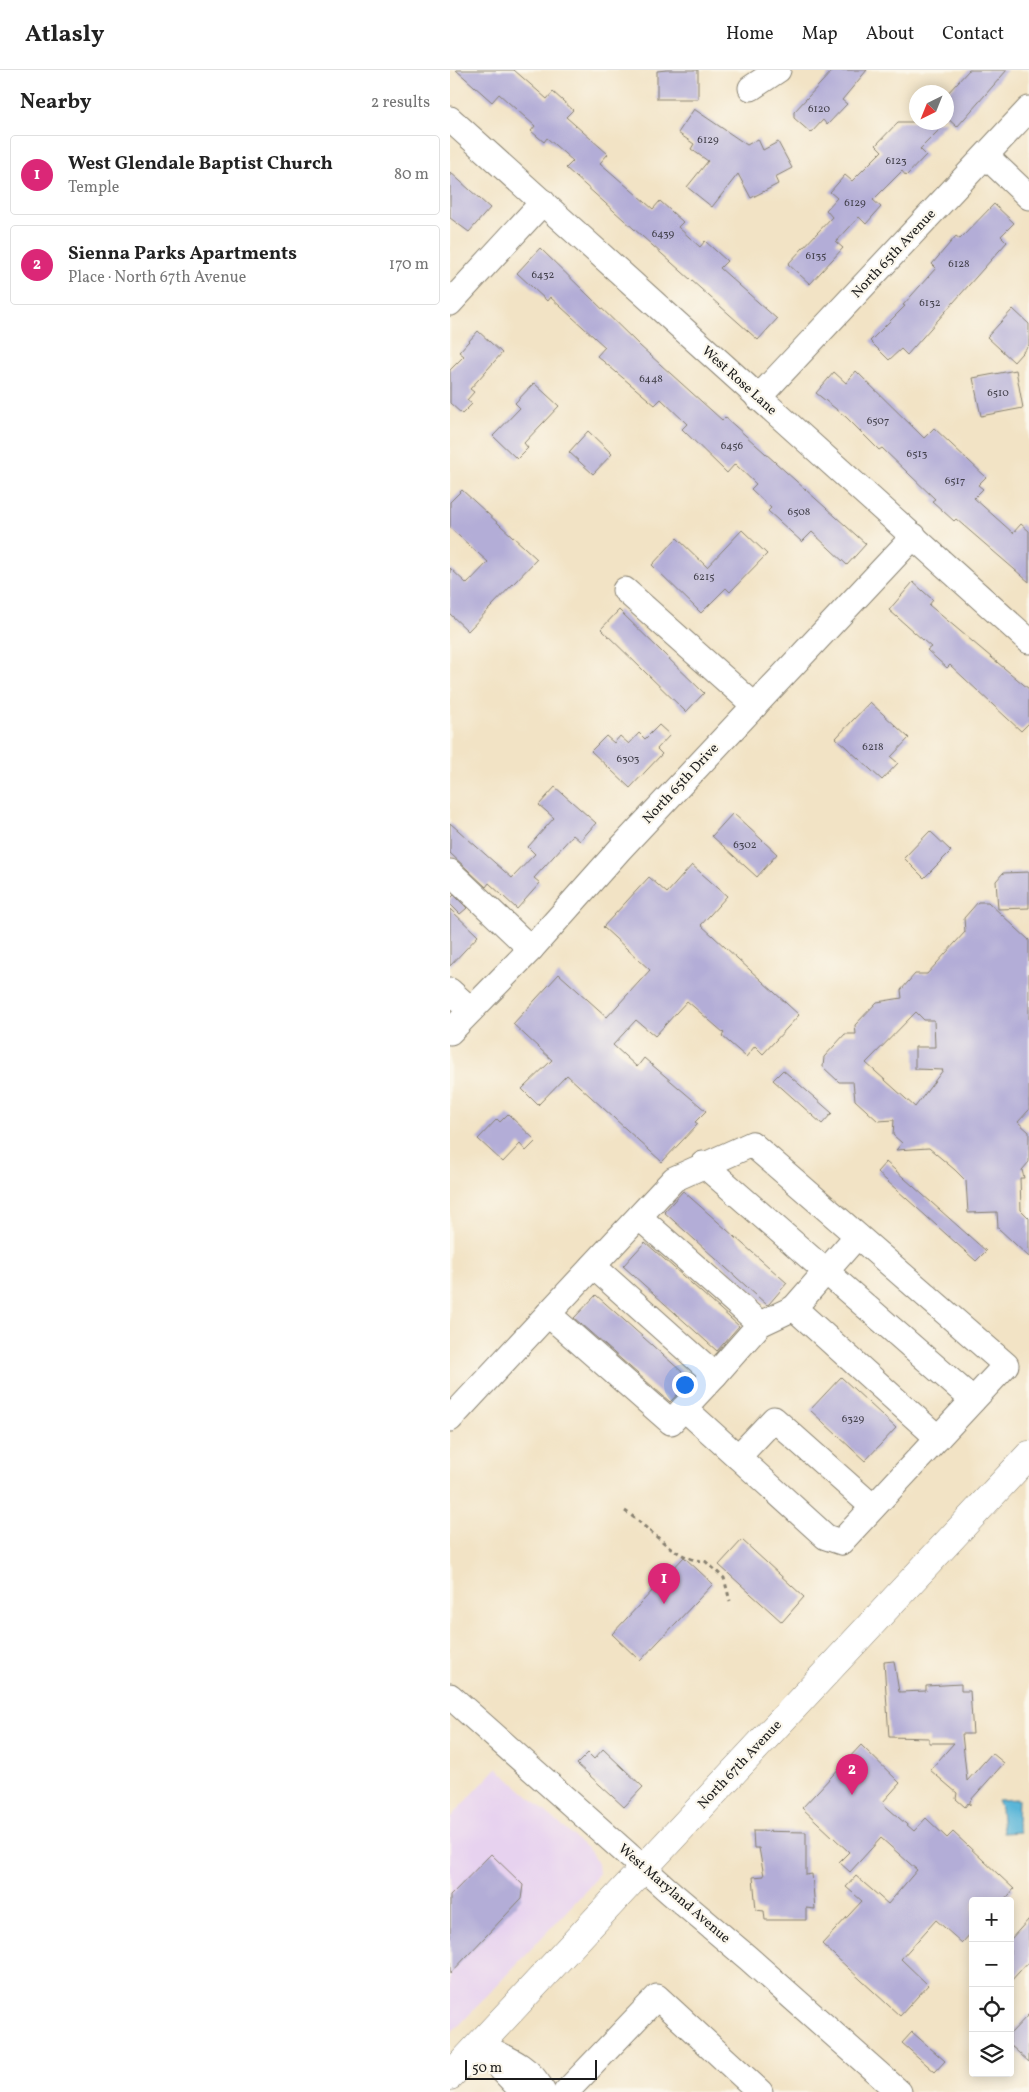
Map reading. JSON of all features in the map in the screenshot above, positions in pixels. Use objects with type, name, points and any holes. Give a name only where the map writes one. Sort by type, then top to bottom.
[{"type":"main road","name":"North 67th Avenue","points":[[450,2076],[1029,1455]]},
{"type":"street","points":[[751,88],[778,70]]},
{"type":"street","name":"North 65th Avenue","points":[[758,398],[1029,109]]},
{"type":"street","name":"West Rose Lane","points":[[450,119],[1029,641]]},
{"type":"street","points":[[986,156],[1029,197]]},
{"type":"street","points":[[450,303],[543,202]]},
{"type":"street","name":"North 65th Drive","points":[[450,1032],[532,949],[620,848],[914,536]]},
{"type":"street","points":[[625,590],[755,706]]},
{"type":"street","points":[[450,872],[532,949]]},
{"type":"street","points":[[450,991],[471,1010]]},
{"type":"street","points":[[450,1419],[674,1179],[703,1164],[752,1144],[1006,1365],[841,1542],[826,1537],[684,1408]]},
{"type":"street","points":[[703,1164],[973,1400]]},
{"type":"street","points":[[639,1216],[760,1324]]},
{"type":"street","points":[[548,1314],[671,1422],[760,1324],[794,1308],[857,1236]]},
{"type":"street","points":[[593,1266],[714,1375]]},
{"type":"street","points":[[794,1308],[938,1438]]},
{"type":"street","points":[[738,1457],[774,1419],[873,1507]]},
{"type":"street","name":"West Maryland Avenue","points":[[450,1696],[643,1869],[761,1970],[898,2092]]},
{"type":"street","points":[[566,2092],[657,1997],[760,2092]]},
{"type":"street","points":[[479,2045],[523,2092]]},
{"type":"street","points":[[479,2045],[520,2065],[539,2082],[543,2092]]},
{"type":"path","points":[[625,1512],[641,1522],[677,1552],[694,1561],[705,1561],[724,1578],[730,1601]]},
{"type":"shaded area","points":[[497,1768],[591,1852],[597,1864],[598,1874],[591,1885],[450,2035],[450,1818]]},
{"type":"water","points":[[1018,1799],[1017,1824],[1020,1832],[1003,1833],[1001,1809],[997,1800]]},
{"type":"building","points":[[456,70],[514,70],[547,99],[553,92],[573,110],[566,117],[608,154],[600,163],[653,209],[660,201],[683,222],[678,227],[700,247],[705,241],[727,261],[720,268],[777,319],[758,340],[566,168],[573,161],[547,138],[544,142],[531,131],[535,126],[499,94],[492,102]]},
{"type":"building","points":[[698,70],[698,99],[657,99],[657,71]]},
{"type":"building","points":[[833,70],[867,70],[842,100],[847,104],[827,125],[823,120],[811,133],[794,118],[794,112]]},
{"type":"building","points":[[969,70],[1007,70],[957,127],[954,124],[954,86]]},
{"type":"building","points":[[694,109],[747,145],[758,139],[763,150],[778,142],[792,168],[775,177],[778,184],[751,198],[738,174],[712,207],[687,187],[708,161],[691,149],[694,144],[678,133]]},
{"type":"building","points":[[898,122],[909,122],[909,130],[939,130],[920,149],[926,155],[906,176],[902,171],[873,200],[881,207],[866,224],[859,217],[836,242],[843,248],[810,284],[788,264],[832,217],[826,210],[837,198],[830,192],[845,175],[852,181],[882,151],[876,145]]},
{"type":"building","points":[[450,172],[490,208],[469,232],[450,218]]},
{"type":"building","points":[[994,204],[1014,223],[1001,236],[1007,242],[907,355],[901,349],[889,360],[870,341],[905,306],[903,305],[936,268],[932,264],[956,236],[960,239]]},
{"type":"building","points":[[540,248],[640,346],[722,420],[725,417],[866,544],[847,565],[812,532],[802,542],[768,511],[771,508],[751,489],[756,484],[735,464],[727,473],[682,429],[687,424],[661,399],[655,405],[597,356],[605,347],[550,297],[547,301],[517,273]]},
{"type":"building","points":[[1013,309],[1029,324],[1029,345],[1014,362],[987,337]]},
{"type":"building","points":[[478,331],[502,353],[470,389],[474,392],[467,400],[472,404],[462,414],[450,403],[450,370],[464,356],[459,352]]},
{"type":"building","points":[[1016,370],[1023,408],[981,416],[973,378]]},
{"type":"building","points":[[856,371],[924,438],[934,428],[986,477],[978,485],[983,489],[974,498],[1013,533],[1021,524],[1029,531],[1029,582],[956,519],[954,521],[932,501],[935,499],[882,448],[879,450],[846,417],[816,393],[834,372],[846,383]]},
{"type":"building","points":[[534,383],[559,406],[524,443],[528,448],[517,459],[493,436],[520,408],[515,403]]},
{"type":"building","points":[[588,431],[612,454],[593,474],[569,452]]},
{"type":"building","points":[[462,490],[537,559],[468,631],[450,614],[450,568],[467,584],[488,562],[450,528],[450,502]]},
{"type":"building","points":[[742,530],[767,554],[730,592],[726,588],[701,613],[652,565],[677,538],[707,567]]},
{"type":"building","points":[[913,582],[933,600],[929,605],[1029,689],[1029,723],[1021,731],[950,665],[947,668],[927,650],[931,647],[889,610]]},
{"type":"building","points":[[619,610],[704,693],[686,712],[601,629]]},
{"type":"building","points":[[870,702],[909,738],[891,757],[898,763],[882,780],[836,738]]},
{"type":"building","points":[[659,725],[670,735],[657,749],[662,754],[630,788],[591,751],[606,736],[614,743],[620,736],[629,744],[639,733],[645,739]]},
{"type":"building","points":[[555,787],[596,823],[580,841],[573,835],[534,878],[540,883],[517,909],[489,883],[486,887],[450,853],[450,823],[512,878],[535,854],[528,847],[554,818],[539,805]]},
{"type":"building","points":[[733,813],[777,854],[757,877],[712,836]]},
{"type":"building","points":[[930,831],[951,851],[924,878],[904,858]]},
{"type":"building","points":[[692,865],[727,896],[701,925],[799,1015],[763,1054],[755,1046],[746,1057],[722,1036],[724,1033],[687,1001],[655,1036],[636,1020],[613,1045],[637,1067],[644,1058],[706,1111],[695,1122],[698,1124],[662,1162],[567,1075],[538,1105],[522,1089],[552,1060],[513,1024],[559,974],[607,1017],[650,970],[603,927],[649,877],[667,893]]},
{"type":"building","points":[[1029,872],[1029,908],[998,909],[996,881],[1003,873]]},
{"type":"building","points":[[454,895],[467,908],[460,914],[450,904],[450,899]]},
{"type":"building","points":[[978,902],[988,902],[1029,940],[1029,1110],[1018,1122],[1029,1132],[1029,1162],[1022,1170],[1024,1178],[1020,1178],[1021,1210],[1029,1218],[1029,1257],[998,1228],[997,1212],[968,1213],[966,1181],[955,1170],[929,1148],[896,1150],[902,1143],[893,1135],[894,1120],[878,1121],[855,1100],[853,1082],[839,1082],[823,1067],[824,1057],[845,1034],[856,1034],[855,1025],[877,1002],[902,998],[901,990],[915,974],[927,974],[965,932],[964,918]],"holes":[[[916,1012],[924,1020],[934,1020],[935,1047],[915,1047],[915,1069],[943,1070],[915,1107],[866,1063]]]},
{"type":"building","points":[[450,909],[478,936],[450,966]]},
{"type":"building","points":[[783,1070],[832,1113],[822,1124],[773,1080]]},
{"type":"building","points":[[508,1114],[536,1141],[526,1151],[520,1144],[503,1162],[478,1139],[497,1119],[500,1122]]},
{"type":"building","points":[[886,1162],[986,1251],[976,1261],[877,1172]]},
{"type":"building","points":[[683,1191],[787,1283],[769,1304],[767,1305],[664,1212]]},
{"type":"building","points":[[645,1242],[739,1326],[717,1351],[623,1266]]},
{"type":"building","points":[[596,1295],[691,1380],[670,1402],[574,1318]]},
{"type":"building","points":[[841,1377],[896,1428],[865,1461],[810,1410]]},
{"type":"building","points":[[742,1540],[804,1597],[782,1622],[719,1565]]},
{"type":"building","points":[[684,1557],[713,1584],[640,1661],[612,1634]]},
{"type":"building","points":[[894,1661],[899,1692],[926,1691],[926,1686],[961,1684],[961,1691],[970,1691],[973,1734],[962,1734],[967,1781],[992,1753],[1004,1763],[970,1801],[970,1805],[968,1803],[965,1807],[956,1799],[957,1793],[930,1770],[954,1743],[929,1743],[929,1738],[889,1737],[884,1662]]},
{"type":"building","points":[[861,1745],[900,1783],[882,1803],[914,1831],[926,1818],[947,1838],[953,1832],[1014,1889],[1007,1897],[969,1897],[969,1935],[962,1943],[936,1920],[901,1959],[928,1985],[900,2016],[822,1944],[862,1901],[846,1887],[856,1876],[888,1904],[917,1870],[881,1838],[850,1872],[839,1862],[849,1852],[802,1808]]},
{"type":"building","points":[[603,1749],[643,1787],[624,1807],[577,1764],[588,1753],[594,1759]]},
{"type":"building","points":[[753,1831],[806,1832],[806,1875],[812,1874],[815,1909],[806,1908],[806,1920],[765,1920],[764,1911],[756,1910],[753,1877],[764,1876],[759,1848],[754,1848]]},
{"type":"building","points":[[491,1854],[523,1885],[521,1899],[450,1974],[450,1896]]},
{"type":"building","points":[[1029,1919],[1029,1961],[1014,1978],[1014,1942],[1014,1936]]},
{"type":"building","points":[[1029,2014],[1029,2062],[1014,2049],[1014,2030]]},
{"type":"building","points":[[912,2032],[945,2061],[935,2072],[902,2043]]},
{"type":"place","name":"West Glendale Baptist Church","points":[[664,1604]]},
{"type":"place","name":"Sienna Parks Apartments","points":[[852,1795]]}]
